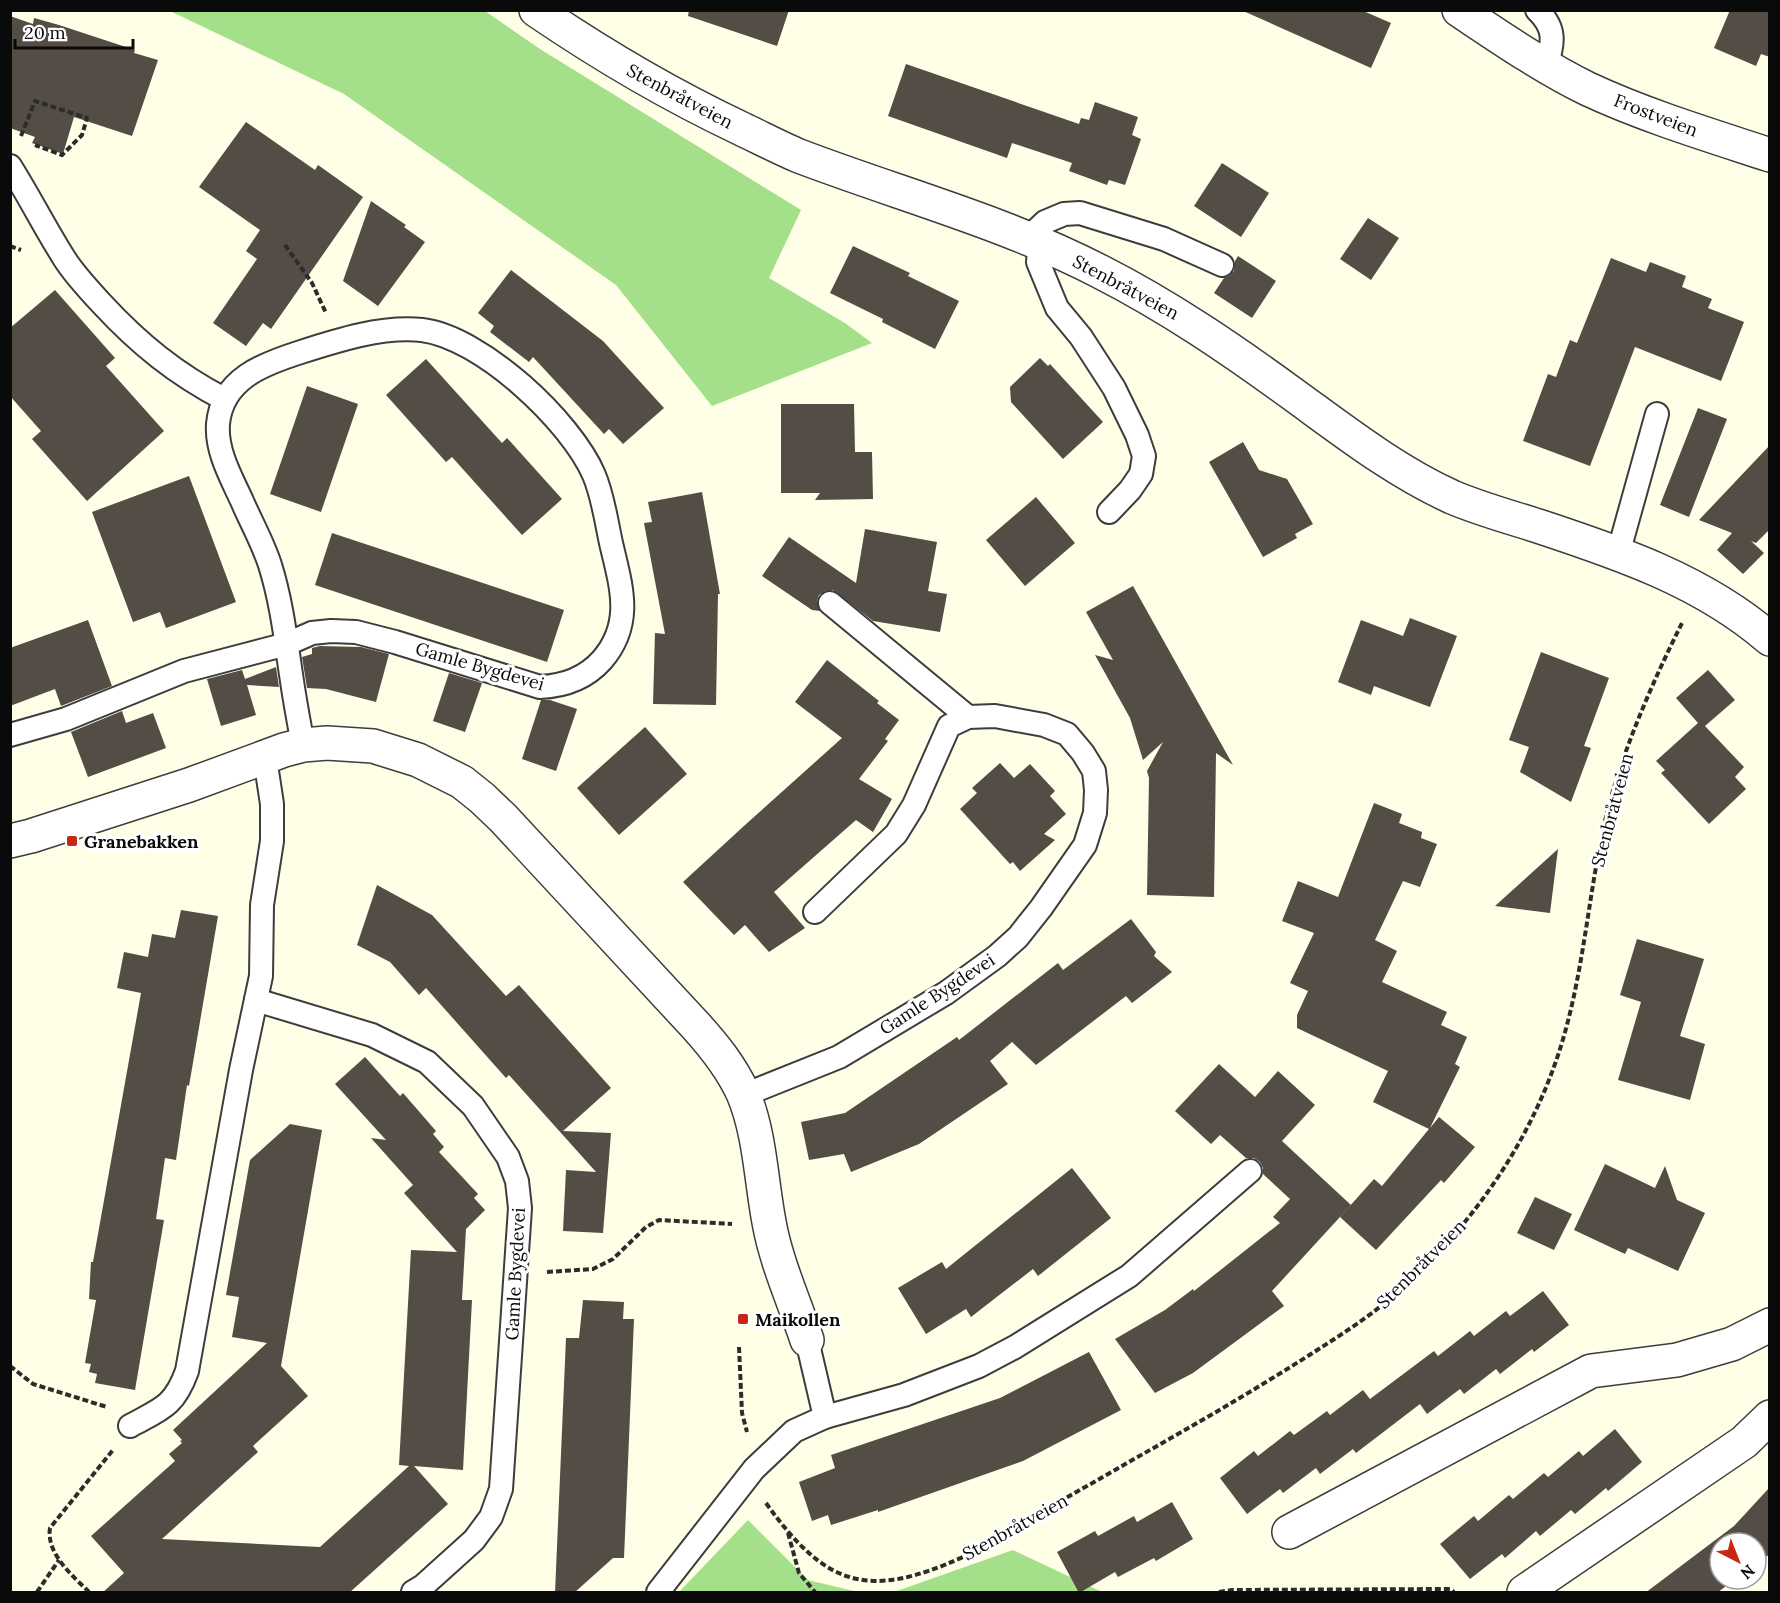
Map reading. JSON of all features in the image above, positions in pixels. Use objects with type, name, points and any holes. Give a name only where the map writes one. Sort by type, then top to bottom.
[{"type":"street","name":"Stenbråtveien","points":[[536,10],[577,38],[693,106],[795,154],[1034,241],[1098,270],[1170,309],[1233,351],[1351,437],[1413,477],[1454,498],[1618,554],[1672,576],[1700,590],[1770,639]]},
{"type":"street","name":"Frostveien","points":[[1459,10],[1546,67],[1589,89],[1676,123],[1770,155]]},
{"type":"street","points":[[10,841],[40,834],[303,744],[348,743],[374,746],[438,769],[462,782],[482,798],[719,1052],[744,1095],[753,1127],[769,1224],[807,1340]]},
{"type":"street","points":[[1289,1532],[1591,1371],[1677,1360],[1732,1344],[1770,1325]]},
{"type":"street","points":[[1524,1593],[1744,1442],[1770,1417]]},
{"type":"lane","points":[[1537,10],[1551,30],[1552,46],[1546,67]]},
{"type":"lane","points":[[10,166],[65,260],[85,286],[132,336],[155,355],[201,387],[224,399],[218,423],[218,441],[269,562],[287,644],[303,744]]},
{"type":"lane","points":[[1108,512],[1130,490],[1141,474],[1144,456],[1137,435],[1114,388],[1081,337],[1057,308],[1038,262],[1034,241],[1045,222],[1064,214],[1080,213],[1164,239],[1222,265]]},
{"type":"lane","name":"Gamle Bygdevei","points":[[10,735],[66,719],[184,671],[287,644],[312,633],[356,632],[540,687],[557,686],[578,679],[596,667],[613,647],[621,628],[623,605],[621,580],[601,494],[594,474],[571,437],[549,412],[524,388],[479,352],[442,334],[403,329],[340,341],[269,362],[247,374],[224,399]]},
{"type":"lane","points":[[1618,554],[1657,414]]},
{"type":"lane","points":[[815,912],[896,834],[914,805],[949,726],[968,717],[830,603]]},
{"type":"lane","name":"Gamle Bygdevei","points":[[744,1095],[839,1056],[946,993],[997,956],[1018,937],[1041,908],[1084,845],[1095,813],[1094,771],[1067,734],[1044,725],[995,716],[968,717]]},
{"type":"lane","points":[[130,1426],[163,1408],[172,1400],[181,1390],[187,1371],[241,1070],[261,976],[262,905],[272,841],[272,804],[265,758]]},
{"type":"lane","name":"Gamle Bygdevei","points":[[256,1000],[372,1035],[427,1062],[473,1106],[508,1157],[517,1181],[520,1208],[501,1489],[491,1517],[474,1540],[413,1593]]},
{"type":"lane","points":[[658,1593],[758,1465],[794,1431],[825,1417],[904,1395],[979,1366],[1016,1347],[1129,1276],[1250,1170]]},
{"type":"lane","points":[[807,1340],[825,1417]]},
{"type":"path","points":[[24,145],[20,139],[35,101],[87,118],[82,135],[62,155],[31,144]]},
{"type":"path","points":[[285,245],[312,283],[340,341]]},
{"type":"path","name":"Stenbråtveien","points":[[739,1347],[742,1413],[758,1465],[766,1502],[788,1533],[808,1554],[845,1576],[882,1582],[938,1568],[963,1557],[1252,1392],[1347,1331],[1392,1296],[1445,1244],[1483,1200],[1530,1126],[1556,1061],[1573,1005],[1591,886],[1606,818],[1640,715],[1663,662],[1700,590]]},
{"type":"path","points":[[516,1273],[593,1269],[613,1259],[646,1227],[659,1220],[769,1224]]},
{"type":"path","points":[[10,1366],[33,1384],[106,1406],[130,1426],[105,1461],[50,1528],[50,1539],[59,1560],[89,1593]]},
{"type":"path","points":[[788,1533],[799,1573],[815,1593]]},
{"type":"path","points":[[37,1593],[59,1560]]},
{"type":"path","points":[[1219,1593],[1232,1590],[1370,1589],[1450,1589],[1454,1593]]},
{"type":"green space","points":[[170,11],[485,11],[540,49],[801,210],[769,278],[845,323],[872,343],[712,406],[616,285],[344,94]]},
{"type":"green space","points":[[748,1520],[808,1580],[858,1592],[679,1592]]},
{"type":"green space","points":[[1013,1550],[1102,1592],[894,1592]]},
{"type":"building","points":[[689,10],[789,10],[777,46],[688,16]]},
{"type":"building","points":[[1241,10],[1361,10],[1391,23],[1371,68]]},
{"type":"building","points":[[1730,10],[1770,10],[1770,57],[1761,54],[1756,66],[1714,48]]},
{"type":"building","points":[[10,16],[33,24],[34,18],[59,25],[158,60],[132,136],[74,117],[63,154],[32,143],[35,137],[10,128]]},
{"type":"building","points":[[906,64],[1079,124],[1081,118],[1089,120],[1095,102],[1138,117],[1132,135],[1141,139],[1125,185],[1109,180],[1107,185],[1069,171],[1072,163],[1012,143],[1007,158],[888,116]]},
{"type":"building","points":[[246,122],[315,170],[318,165],[363,197],[271,329],[263,323],[246,346],[213,323],[257,259],[246,251],[260,230],[199,187]]},
{"type":"building","points":[[1222,163],[1269,193],[1241,237],[1194,206]]},
{"type":"building","points":[[371,201],[406,225],[404,227],[425,242],[378,306],[343,281]]},
{"type":"building","points":[[1368,218],[1399,238],[1371,280],[1340,259]]},
{"type":"building","points":[[853,246],[910,273],[908,276],[959,301],[935,349],[882,322],[883,319],[830,293]]},
{"type":"building","points":[[1238,256],[1276,281],[1252,318],[1214,293],[1224,278],[1234,271]]},
{"type":"building","points":[[1611,258],[1646,272],[1650,262],[1686,276],[1682,287],[1712,299],[1708,308],[1744,322],[1721,381],[1635,347],[1590,466],[1523,441],[1548,374],[1556,377],[1570,340],[1577,343]]},
{"type":"building","points":[[511,270],[603,341],[664,408],[623,444],[609,429],[604,434],[533,357],[529,362],[490,332],[494,326],[478,313]]},
{"type":"building","points":[[55,290],[115,358],[106,366],[164,431],[87,501],[32,439],[41,431],[10,396],[10,328]]},
{"type":"building","points":[[1040,358],[1048,366],[1050,364],[1103,422],[1063,459],[1011,402],[1010,387]]},
{"type":"building","points":[[426,359],[502,443],[507,438],[562,499],[522,535],[452,457],[446,462],[386,395]]},
{"type":"building","points":[[307,386],[358,404],[321,512],[270,494]]},
{"type":"building","points":[[781,404],[854,404],[855,452],[872,452],[873,499],[815,500],[820,493],[781,493]]},
{"type":"building","points":[[1698,408],[1727,419],[1689,517],[1660,505]]},
{"type":"building","points":[[1243,442],[1259,470],[1287,479],[1313,524],[1295,534],[1297,538],[1263,557],[1209,462]]},
{"type":"building","points":[[1770,445],[1770,529],[1756,543],[1751,541],[1764,553],[1743,574],[1717,550],[1732,533],[1699,520]]},
{"type":"building","points":[[189,476],[236,602],[166,628],[160,612],[133,622],[92,512]]},
{"type":"building","points":[[702,492],[720,594],[718,594],[716,705],[653,704],[655,633],[665,634],[644,523],[652,522],[648,502]]},
{"type":"building","points":[[1036,497],[1075,543],[1025,586],[986,540]]},
{"type":"building","points":[[865,529],[937,542],[928,591],[947,594],[940,632],[873,621],[833,590],[819,595],[817,601],[820,611],[812,610],[762,576],[789,537],[856,583]]},
{"type":"building","points":[[332,533],[564,610],[547,662],[315,585]]},
{"type":"building","points":[[1133,586],[1233,765],[1216,753],[1214,897],[1147,895],[1149,778],[1147,771],[1163,742],[1143,760],[1130,718],[1095,655],[1113,660],[1086,612]]},
{"type":"building","points":[[1410,618],[1457,636],[1430,707],[1374,686],[1371,695],[1338,682],[1361,620],[1403,636]]},
{"type":"building","points":[[88,620],[112,686],[61,706],[55,689],[10,706],[10,648]]},
{"type":"building","points":[[320,646],[361,647],[389,654],[376,702],[326,689],[307,688],[302,657],[312,654],[312,648]]},
{"type":"building","points":[[1541,652],[1609,678],[1584,746],[1591,748],[1571,802],[1520,772],[1529,747],[1509,740]]},
{"type":"building","points":[[827,660],[899,720],[885,739],[888,741],[859,779],[892,799],[873,832],[856,820],[774,892],[805,928],[769,952],[745,925],[734,935],[683,882],[842,738],[795,702]]},
{"type":"building","points":[[276,667],[279,687],[247,685],[256,715],[221,726],[207,679],[242,670],[245,679]]},
{"type":"building","points":[[1708,670],[1735,700],[1705,726],[1744,767],[1735,777],[1746,789],[1709,824],[1661,773],[1665,770],[1656,761],[1698,723],[1676,698]]},
{"type":"building","points":[[449,673],[482,683],[465,732],[433,721]]},
{"type":"building","points":[[541,700],[550,700],[577,709],[556,771],[522,759]]},
{"type":"building","points":[[122,711],[126,723],[153,713],[166,748],[88,777],[71,732]]},
{"type":"building","points":[[645,727],[687,774],[619,835],[577,788]]},
{"type":"building","points":[[1000,763],[1014,778],[1030,764],[1055,791],[1050,796],[1066,814],[1044,834],[1055,840],[1020,871],[1013,862],[1010,864],[960,809],[977,793],[972,788]]},
{"type":"building","points":[[1374,803],[1402,814],[1399,823],[1422,832],[1421,838],[1437,844],[1420,887],[1403,881],[1375,940],[1397,951],[1382,982],[1447,1012],[1441,1025],[1467,1037],[1455,1064],[1460,1067],[1430,1128],[1439,1117],[1475,1147],[1444,1183],[1441,1180],[1376,1250],[1340,1217],[1374,1179],[1382,1186],[1429,1129],[1373,1102],[1388,1071],[1297,1028],[1297,1015],[1308,991],[1290,983],[1314,933],[1282,921],[1298,881],[1338,897]]},
{"type":"building","points":[[1558,849],[1550,913],[1495,906]]},
{"type":"building","points":[[377,885],[432,915],[506,996],[519,985],[611,1088],[563,1131],[611,1133],[603,1233],[563,1231],[566,1170],[596,1172],[509,1075],[506,1078],[426,988],[419,995],[390,962],[357,945]]},
{"type":"building","points":[[181,910],[218,916],[189,1086],[187,1085],[176,1160],[165,1158],[156,1219],[164,1220],[135,1390],[95,1383],[97,1374],[89,1372],[91,1364],[85,1363],[96,1300],[89,1299],[91,1262],[93,1262],[141,993],[117,988],[124,952],[148,957],[152,934],[175,938]]},
{"type":"building","points":[[1131,919],[1156,952],[1154,956],[1172,972],[1132,1003],[1126,996],[1036,1065],[1012,1042],[990,1061],[1008,1084],[919,1144],[851,1172],[844,1154],[809,1160],[801,1122],[845,1113],[957,1037],[959,1040],[1058,963],[1063,970]]},
{"type":"building","points":[[1637,939],[1704,959],[1680,1036],[1705,1044],[1690,1100],[1618,1080],[1641,1002],[1620,995]]},
{"type":"building","points":[[365,1057],[400,1096],[403,1093],[436,1131],[433,1134],[444,1147],[439,1152],[478,1194],[474,1198],[485,1210],[466,1229],[462,1300],[472,1300],[463,1470],[414,1466],[448,1504],[349,1593],[102,1593],[124,1573],[91,1536],[175,1461],[169,1454],[182,1443],[180,1441],[182,1440],[173,1430],[267,1343],[232,1337],[239,1297],[226,1295],[250,1160],[290,1124],[322,1130],[281,1366],[308,1396],[253,1446],[258,1452],[162,1539],[320,1547],[409,1466],[399,1465],[411,1250],[457,1252],[404,1193],[413,1185],[371,1138],[386,1140],[335,1084]]},
{"type":"building","points":[[1219,1064],[1255,1097],[1278,1071],[1315,1105],[1282,1141],[1351,1205],[1272,1291],[1284,1306],[1193,1373],[1155,1393],[1115,1339],[1165,1310],[1193,1289],[1194,1291],[1280,1223],[1273,1217],[1290,1199],[1263,1174],[1260,1162],[1254,1158],[1246,1158],[1220,1135],[1211,1144],[1175,1111]]},
{"type":"building","points":[[1605,1164],[1655,1188],[1665,1166],[1677,1200],[1705,1213],[1678,1271],[1628,1248],[1625,1254],[1574,1230]]},
{"type":"building","points":[[1072,1168],[1111,1218],[1038,1276],[1033,1269],[971,1317],[966,1309],[926,1334],[898,1288],[942,1262],[946,1269]]},
{"type":"building","points":[[1535,1197],[1572,1214],[1554,1250],[1517,1233]]},
{"type":"building","points":[[1543,1291],[1569,1325],[1534,1352],[1532,1349],[1500,1374],[1496,1369],[1464,1394],[1460,1389],[1427,1414],[1420,1404],[1356,1453],[1353,1449],[1320,1474],[1316,1468],[1283,1493],[1280,1489],[1247,1514],[1220,1478],[1254,1451],[1258,1456],[1290,1431],[1294,1435],[1327,1411],[1330,1415],[1363,1390],[1370,1399],[1434,1351],[1438,1356],[1470,1331],[1474,1336],[1506,1311],[1510,1316]]},
{"type":"building","points":[[583,1300],[624,1302],[623,1319],[634,1319],[624,1558],[613,1558],[574,1593],[555,1593],[566,1338],[579,1338]]},
{"type":"building","points":[[1089,1352],[1121,1410],[1023,1461],[878,1512],[878,1510],[831,1525],[828,1515],[812,1521],[799,1482],[835,1468],[831,1455],[1000,1398]]},
{"type":"building","points":[[1615,1429],[1642,1462],[1608,1491],[1606,1488],[1575,1514],[1571,1510],[1540,1536],[1536,1531],[1505,1558],[1502,1554],[1470,1579],[1440,1544],[1474,1516],[1478,1521],[1509,1495],[1513,1499],[1544,1473],[1548,1477],[1579,1451],[1583,1456]]},
{"type":"building","points":[[1770,1487],[1770,1554],[1768,1555],[1768,1531],[1727,1531]]},
{"type":"building","points":[[1172,1502],[1193,1539],[1156,1561],[1154,1558],[1118,1577],[1115,1572],[1079,1593],[1057,1552],[1095,1531],[1098,1536],[1134,1516],[1137,1522]]},
{"type":"building","points":[[1708,1546],[1708,1591],[1720,1591],[1717,1593],[1645,1593]]},
{"type":"place","name":"Granebakken","points":[[72,841]]},
{"type":"place","name":"Maikollen","points":[[743,1319]]}]
